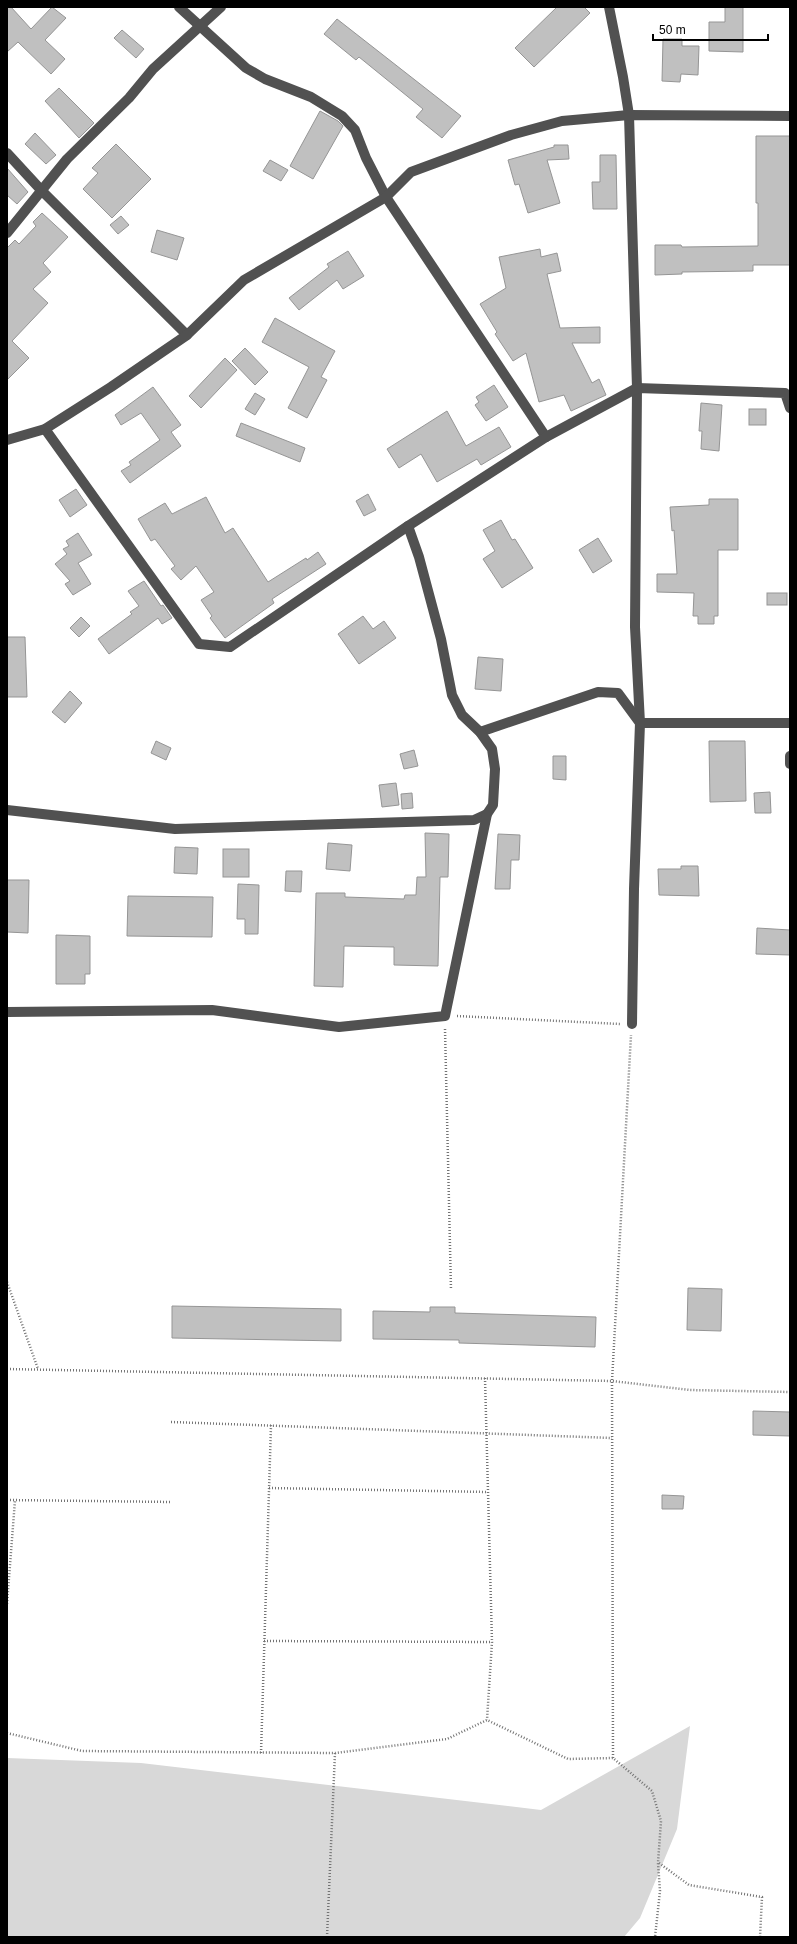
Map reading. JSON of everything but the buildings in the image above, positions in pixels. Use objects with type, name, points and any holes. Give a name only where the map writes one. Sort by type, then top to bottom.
[{"type":"street","points":[[179,7],[246,68],[265,79],[310,96],[342,116],[355,130],[366,158],[386,197],[546,437]]},
{"type":"street","points":[[7,233],[67,159],[130,98],[153,69],[201,27],[221,7]]},
{"type":"street","points":[[609,7],[629,115],[637,388],[635,627],[640,723],[634,888],[632,1024]]},
{"type":"street","points":[[7,440],[45,429],[187,335],[244,280],[386,197],[411,172],[511,135],[562,121],[629,115],[790,116]]},
{"type":"street","points":[[7,153],[42,191],[187,335]]},
{"type":"street","points":[[45,429],[198,644],[230,646],[408,526],[546,437],[637,388],[788,393],[790,408]]},
{"type":"street","points":[[7,1012],[212,1010],[338,1027],[445,1016],[487,814],[493,805],[495,769],[492,749],[480,732],[462,715],[452,695],[441,639],[420,557],[408,526]]},
{"type":"street","points":[[480,732],[598,692],[618,693],[640,723]]},
{"type":"street","points":[[640,723],[790,723]]},
{"type":"street","points":[[790,756],[790,764]]},
{"type":"street","points":[[7,810],[175,829],[474,820],[487,814]]},
{"type":"path","points":[[451,1290],[445,1016],[632,1024],[612,1381],[613,1758]]},
{"type":"path","points":[[7,1282],[38,1369]]},
{"type":"path","points":[[7,1369],[612,1381],[690,1390],[790,1392]]},
{"type":"path","points":[[485,1378],[492,1642],[487,1720]]},
{"type":"path","points":[[172,1422],[612,1438]]},
{"type":"path","points":[[261,1753],[271,1426]]},
{"type":"path","points":[[269,1488],[488,1492]]},
{"type":"path","points":[[7,1500],[172,1502]]},
{"type":"path","points":[[7,1604],[15,1500]]},
{"type":"path","points":[[264,1640],[492,1642]]},
{"type":"path","points":[[487,1720],[568,1759],[613,1758],[652,1791],[661,1821],[658,1863],[660,1891],[655,1937]]},
{"type":"path","points":[[7,1733],[82,1751],[335,1753],[447,1739],[487,1720]]},
{"type":"path","points":[[327,1937],[335,1753]]},
{"type":"path","points":[[658,1863],[689,1885],[762,1897],[760,1937]]},
{"type":"shaded area","points":[[690,1726],[677,1829],[640,1918],[624,1937],[7,1937],[7,1758],[141,1763],[541,1810]]}]
